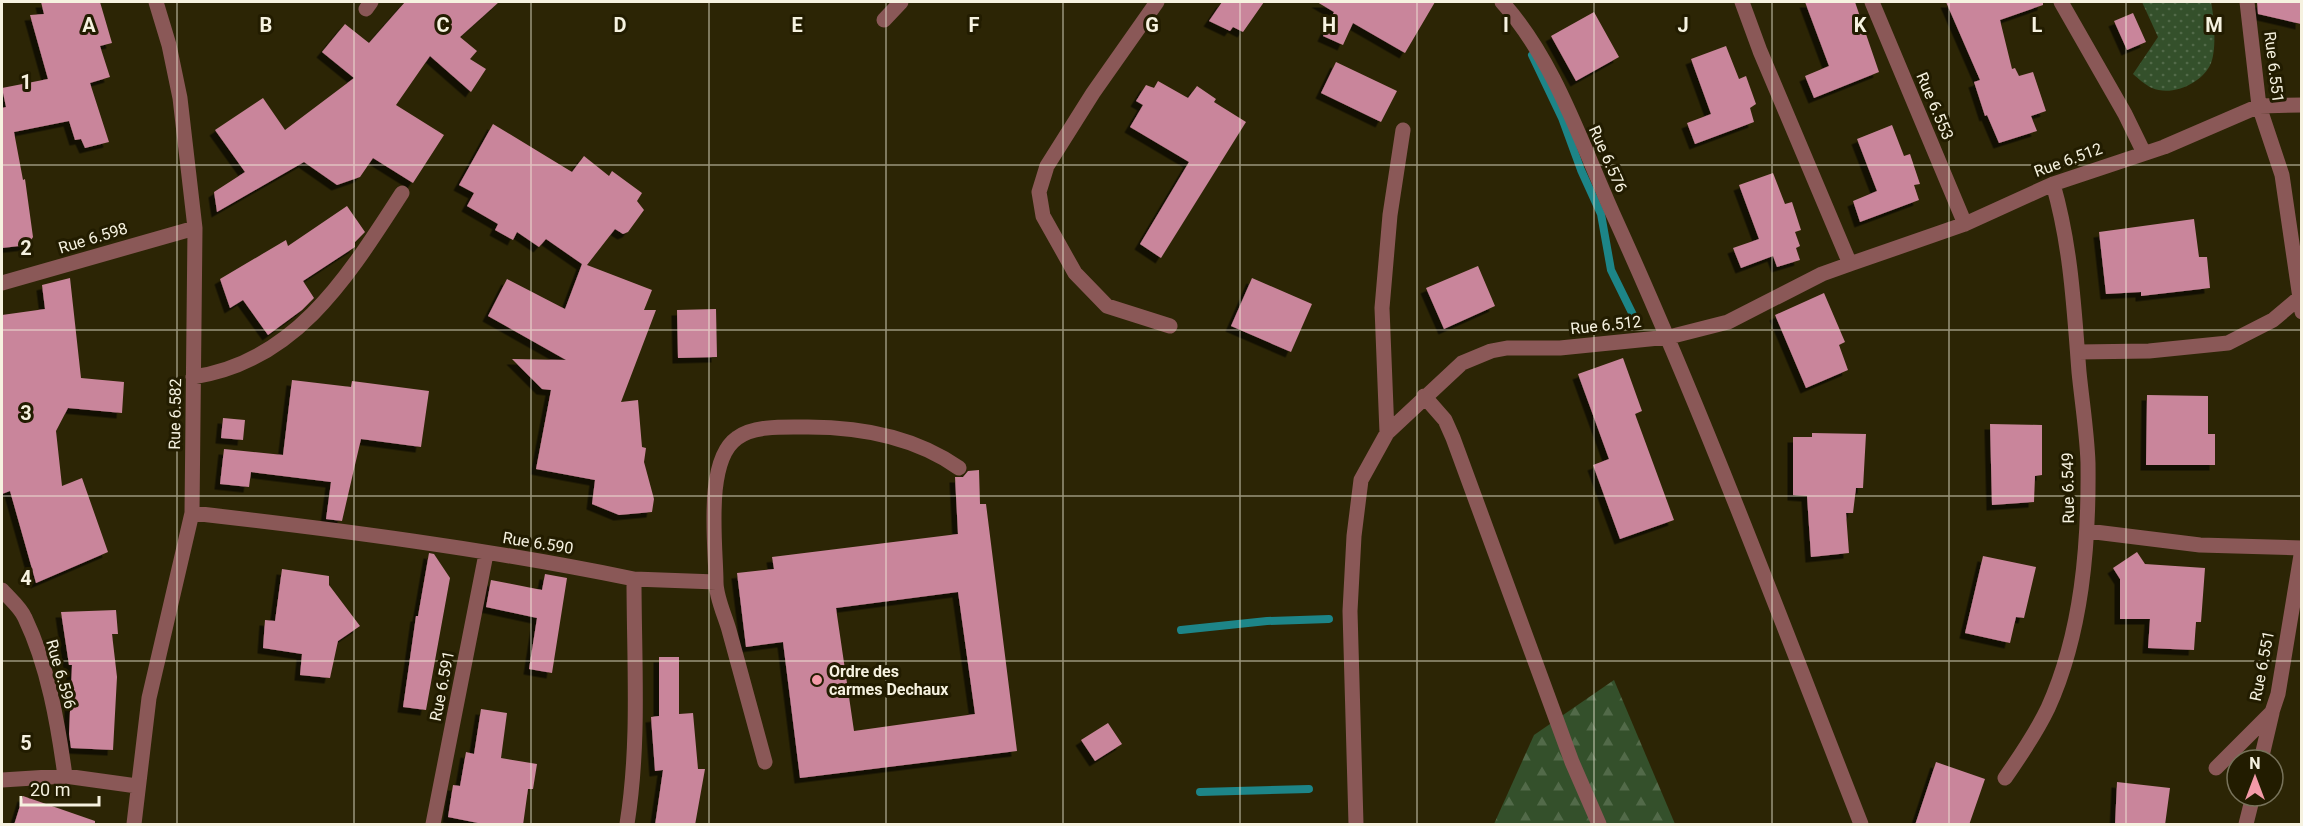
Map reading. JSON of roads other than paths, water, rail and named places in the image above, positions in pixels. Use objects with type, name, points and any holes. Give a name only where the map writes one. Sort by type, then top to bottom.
[{"type":"street","name":"Rue 6.582","points":[[134,825],[149,698],[192,513],[195,228],[180,98],[170,45],[156,2]]},
{"type":"street","points":[[884,20],[901,2]]},
{"type":"street","points":[[1157,2],[1093,93],[1047,166],[1039,192],[1043,216],[1064,256],[1075,273],[1107,306],[1170,326]]},
{"type":"street","name":"Rue 6.576","points":[[1503,2],[1521,23],[1552,78],[1669,337],[1861,825]]},
{"type":"street","points":[[1742,2],[1768,71],[1850,264]]},
{"type":"street","name":"Rue 6.553","points":[[1872,2],[1965,224]]},
{"type":"street","points":[[2061,2],[2125,114],[2144,153]]},
{"type":"street","name":"Rue 6.551","points":[[2247,2],[2259,106],[2282,175],[2300,305]]},
{"type":"street","name":"Rue 6.512","points":[[1356,825],[1350,611],[1354,536],[1361,480],[1387,433],[1424,396],[1462,363],[1491,351],[1507,348],[1560,348],[1669,337],[1728,322],[1822,273],[1965,224],[2053,184],[2144,153],[2259,106],[2301,105]]},
{"type":"street","points":[[1387,433],[1382,308],[1390,215],[1403,130]]},
{"type":"street","name":"Rue 6.549","points":[[2005,778],[2034,736],[2069,654],[2080,592],[2087,531],[2088,461],[2072,276],[2063,218],[2053,184]]},
{"type":"street","points":[[193,377],[214,374],[257,358],[297,331],[354,267],[402,193]]},
{"type":"street","name":"Rue 6.598","points":[[2,283],[195,228]]},
{"type":"street","points":[[2078,352],[2149,351],[2228,343],[2300,305]]},
{"type":"street","points":[[1424,396],[1444,420],[1453,438],[1572,762],[1599,825]]},
{"type":"street","points":[[765,762],[716,582],[717,475],[723,455],[735,439],[750,431],[805,427],[875,433],[909,442],[943,457],[959,468]]},
{"type":"street","name":"Rue 6.590","points":[[192,513],[337,529],[486,554],[550,562],[634,579],[716,582]]},
{"type":"street","points":[[2087,531],[2200,545],[2301,548]]},
{"type":"street","name":"Rue 6.551","points":[[2216,768],[2272,712],[2278,694],[2301,548]]},
{"type":"street","name":"Rue 6.591","points":[[433,825],[486,554]]},
{"type":"street","points":[[627,825],[633,779],[637,693],[634,579]]},
{"type":"street","name":"Rue 6.596","points":[[2,590],[25,616],[42,665],[60,741],[65,776]]},
{"type":"street","points":[[2264,748],[2272,712]]},
{"type":"street","points":[[2,780],[65,776],[138,786]]},
{"type":"street","points":[[2246,825],[2250,808]]},
{"type":"waterway","points":[[1532,55],[1562,118],[1581,170],[1601,214],[1611,270],[1637,323]]},
{"type":"waterway","points":[[1181,630],[1267,621],[1329,619]]},
{"type":"waterway","points":[[1200,792],[1309,789]]},
{"type":"place","name":"Ordre des carmes Dechaux","points":[[817,680]]}]
